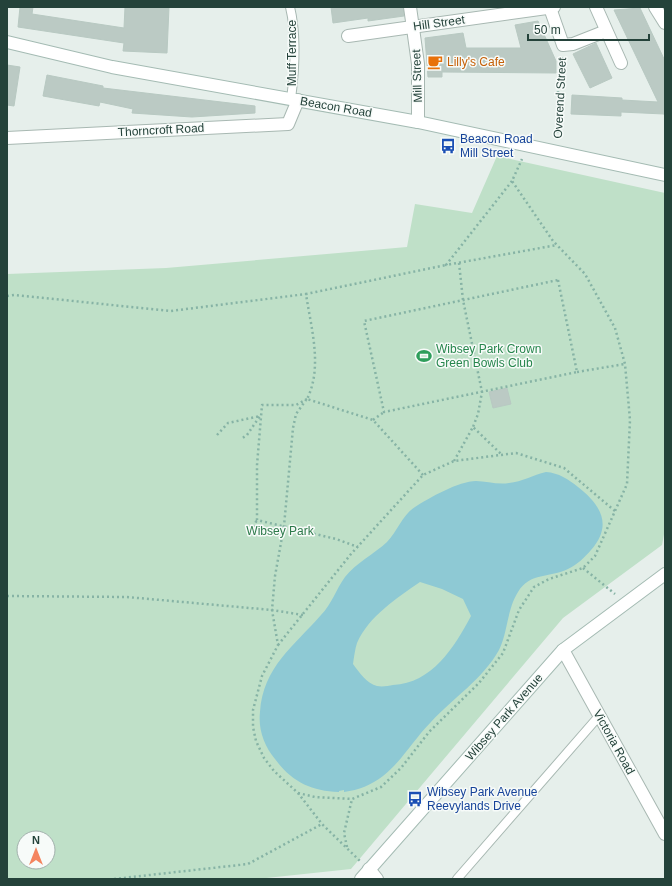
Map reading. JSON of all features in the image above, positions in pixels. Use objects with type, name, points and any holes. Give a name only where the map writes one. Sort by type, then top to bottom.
[{"type":"street","name":"Mill Street","points":[[410,7],[418,64],[418,122]]},
{"type":"street","name":"Hill Street","points":[[348,36],[554,7]]},
{"type":"street","points":[[596,7],[621,63]]},
{"type":"street","points":[[655,7],[665,23]]},
{"type":"street","name":"Overend Street","points":[[550,8],[563,45],[573,44],[606,31]]},
{"type":"street","name":"Beacon Road","points":[[7,42],[112,67],[418,122],[665,175]]},
{"type":"street","name":"Thorncroft Road","points":[[7,138],[288,124],[294,100]]},
{"type":"street","name":"Wibsey Park Avenue","points":[[361,879],[563,650],[625,602],[665,574]]},
{"type":"street","name":"Victoria Road","points":[[563,650],[665,834]]},
{"type":"street","points":[[369,869],[377,879]]},
{"type":"lane","name":"Muff Terrace","points":[[290,7],[293,22],[294,100]]},
{"type":"lane","points":[[457,879],[599,716]]},
{"type":"path","name":"Overend Street","points":[[557,152],[558,87],[563,45]]},
{"type":"path","points":[[446,265],[512,182],[526,145]]},
{"type":"path","points":[[298,793],[315,797],[352,800],[381,787],[401,768],[429,732],[479,683],[503,653],[518,610],[534,587],[549,579],[583,568],[595,556],[628,484],[630,420],[625,364],[615,328],[585,274],[557,245],[512,182]]},
{"type":"path","points":[[7,296],[14,295],[170,311],[306,294],[446,265],[557,245]]},
{"type":"path","points":[[454,461],[473,427],[478,414],[482,392],[463,300],[459,263]]},
{"type":"path","points":[[384,412],[364,321],[558,280],[578,372]]},
{"type":"path","points":[[278,645],[272,610],[275,576],[284,526],[293,428],[296,414],[311,391],[316,361],[306,294]]},
{"type":"path","points":[[373,420],[384,412],[578,372],[625,364]]},
{"type":"path","points":[[253,527],[257,520],[257,465],[262,405],[296,405],[307,399],[373,420],[423,475]]},
{"type":"path","points":[[217,434],[228,423],[260,416]]},
{"type":"path","points":[[241,439],[247,435],[260,416]]},
{"type":"path","points":[[473,427],[502,455]]},
{"type":"path","points":[[369,869],[322,824],[298,793],[274,771],[264,758],[256,741],[253,727],[253,710],[262,676],[278,645],[358,547],[423,475],[454,461],[516,453],[564,468],[615,511]]},
{"type":"path","points":[[257,520],[336,539],[358,547]]},
{"type":"path","points":[[583,568],[625,602]]},
{"type":"path","points":[[7,596],[127,597],[272,610],[303,615]]},
{"type":"path","points":[[347,848],[344,833],[352,800]]},
{"type":"path","points":[[114,879],[248,864],[322,824]]},
{"type":"green space","name":"Wibsey Park","points":[[497,156],[665,193],[665,529],[662,545],[563,618],[351,869],[257,879],[7,879],[7,274],[166,268],[407,247],[415,204],[472,213]]},
{"type":"water","points":[[541,473],[551,473],[567,479],[586,494],[598,508],[603,524],[598,541],[591,550],[581,561],[571,567],[561,572],[534,578],[523,586],[514,599],[499,650],[485,670],[431,722],[396,764],[383,776],[374,782],[355,790],[344,792],[344,790],[339,792],[320,790],[311,787],[303,784],[288,774],[271,754],[261,731],[260,712],[262,696],[267,682],[282,658],[325,611],[349,572],[387,542],[411,510],[436,495],[453,487],[469,482],[509,483]],"holes":[[[420,582],[442,589],[463,599],[471,616],[449,651],[430,671],[407,683],[387,686],[373,685],[370,683],[353,664],[357,643],[362,633],[384,608]]]},
{"type":"building","points":[[20,7],[33,7],[32,14],[124,28],[125,7],[169,7],[167,53],[123,51],[124,43],[18,27]]},
{"type":"building","points":[[331,7],[403,7],[404,16],[368,21],[368,18],[333,23]]},
{"type":"building","points":[[640,8],[665,61],[665,116],[664,114],[621,112],[621,116],[571,114],[572,95],[658,102],[614,10]]},
{"type":"building","points":[[538,21],[556,61],[556,73],[442,72],[442,77],[428,77],[425,38],[463,33],[466,48],[521,48],[515,25]]},
{"type":"building","points":[[596,43],[612,78],[590,88],[573,54]]},
{"type":"building","points":[[7,65],[20,67],[14,106],[7,105]]},
{"type":"building","points":[[47,75],[103,86],[103,88],[255,106],[255,113],[192,117],[132,113],[133,109],[100,102],[99,106],[43,96]]},
{"type":"building","points":[[507,388],[511,404],[493,408],[489,392]]},
{"type":"place","name":"Lilly's Cafe","points":[[435,62]]},
{"type":"place","name":"Beacon Road Mill Street","points":[[448,146]]},
{"type":"place","name":"Wibsey Park Crown Green Bowls Club","points":[[424,356]]},
{"type":"place","name":"Wibsey Park Avenue Reevylands Drive","points":[[415,799]]}]
